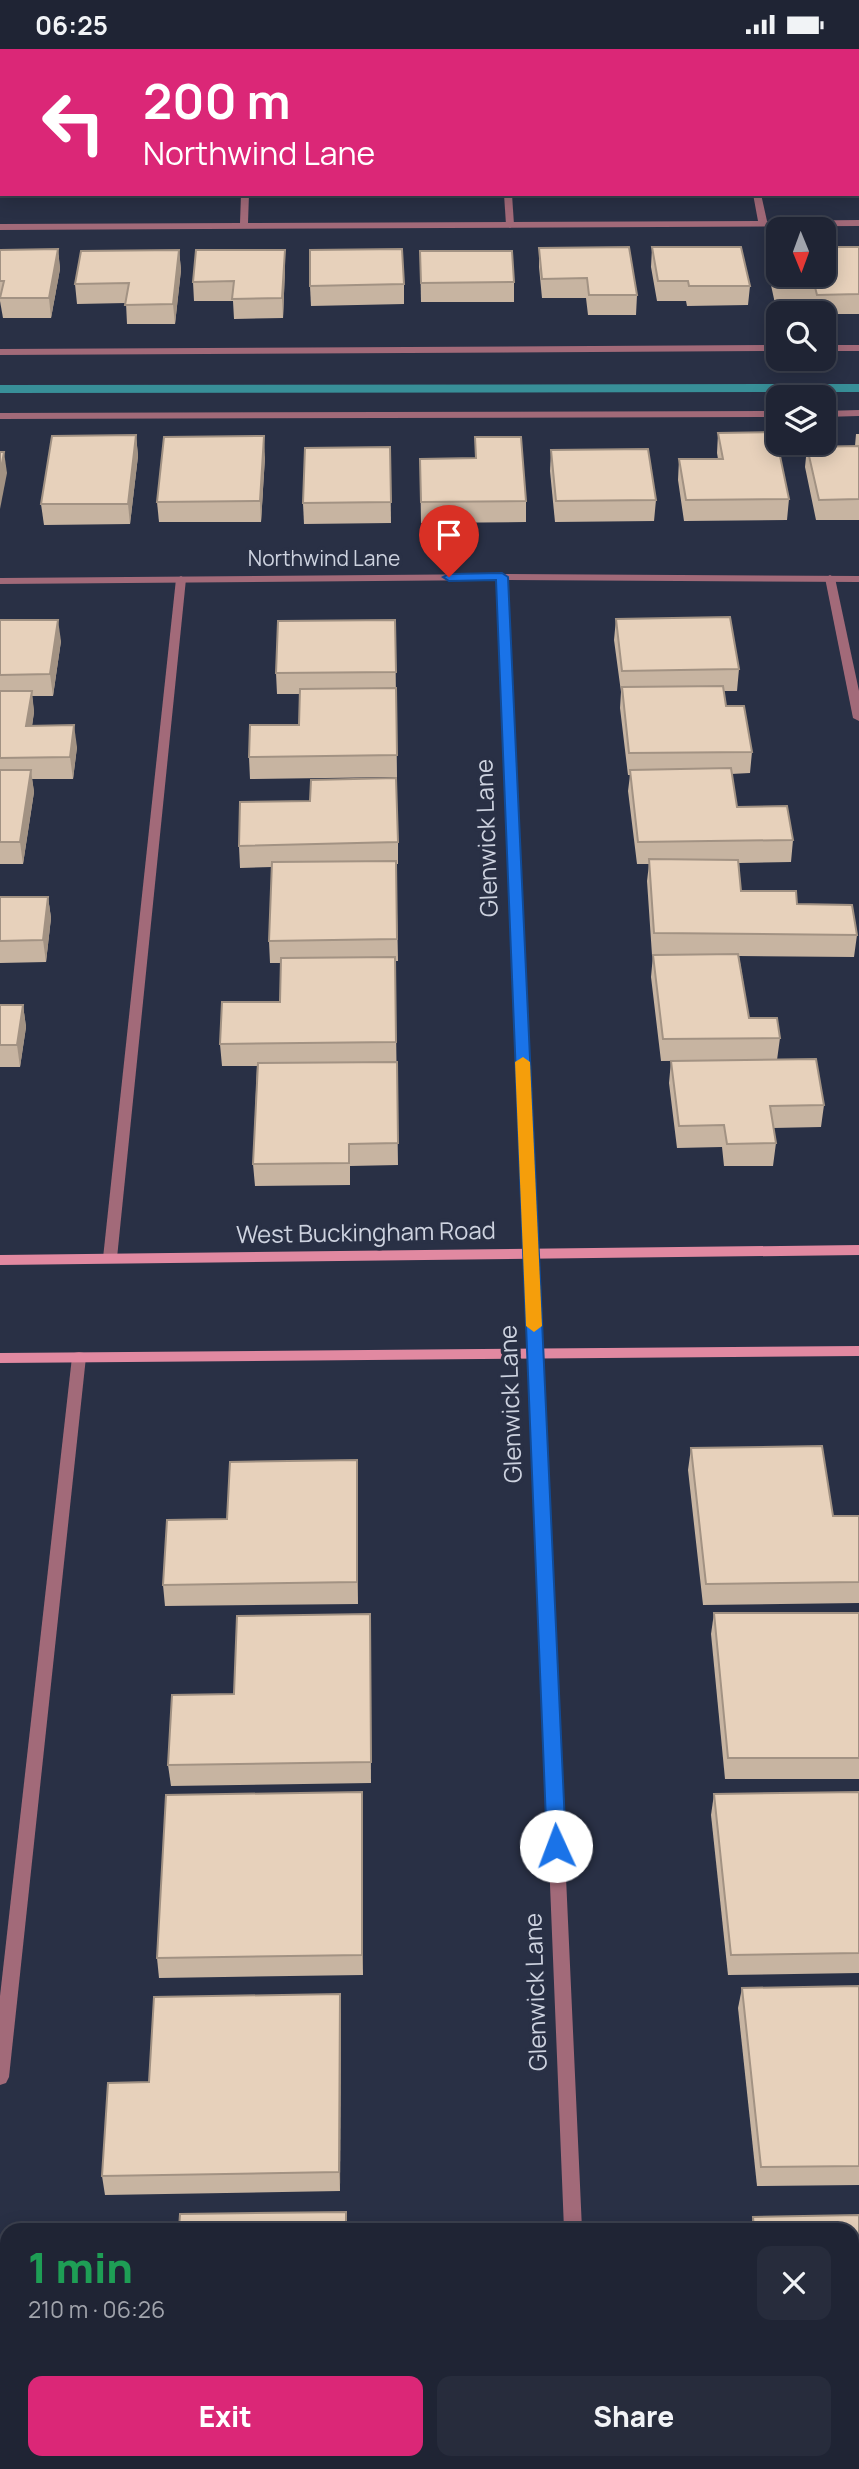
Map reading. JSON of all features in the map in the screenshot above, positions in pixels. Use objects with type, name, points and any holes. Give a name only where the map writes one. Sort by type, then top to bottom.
[{"type":"main road","name":"West Buckingham Road","points":[[0,1260],[859,1250]]},
{"type":"main road","points":[[0,1358],[859,1351]]},
{"type":"street","points":[[244,226],[245,196]]},
{"type":"street","points":[[508,196],[510,225]]},
{"type":"street","points":[[757,196],[763,225]]},
{"type":"street","points":[[0,226],[859,223]]},
{"type":"street","points":[[0,352],[766,348]]},
{"type":"street","points":[[836,348],[859,348]]},
{"type":"street","points":[[836,414],[859,413]]},
{"type":"street","points":[[0,416],[766,414]]},
{"type":"street","name":"Northwind Lane","points":[[0,581],[502,577],[859,579]]},
{"type":"street","name":"Glenwick Lane","points":[[502,577],[573,2223]]},
{"type":"street","points":[[830,578],[859,718]]},
{"type":"street","points":[[110,1258],[181,579]]},
{"type":"street","points":[[0,2077],[79,1357]]},
{"type":"building","points":[[629,247],[637,295],[589,295],[587,278],[542,279],[539,248]]},
{"type":"building","points":[[652,247],[741,247],[750,286],[689,286],[688,281],[658,281]]},
{"type":"building","points":[[836,247],[859,247],[859,294],[817,295],[815,287],[836,287]]},
{"type":"building","points":[[58,249],[49,298],[0,298],[4,281],[0,281],[0,250]]},
{"type":"building","points":[[402,249],[404,284],[310,286],[310,250]]},
{"type":"building","points":[[179,250],[173,304],[125,305],[129,283],[75,284],[81,251]]},
{"type":"building","points":[[196,250],[285,250],[282,298],[232,299],[234,281],[193,282]]},
{"type":"building","points":[[420,251],[512,251],[514,282],[421,283]]},
{"type":"building","points":[[766,432],[766,455],[780,455],[789,499],[686,500],[679,459],[723,459],[718,433]]},
{"type":"building","points":[[136,435],[128,504],[41,504],[52,436]]},
{"type":"building","points":[[264,436],[260,501],[157,502],[164,437]]},
{"type":"building","points":[[475,437],[521,437],[526,501],[421,502],[420,459],[476,458]]},
{"type":"building","points":[[836,446],[859,446],[859,499],[819,500],[809,455],[836,455]]},
{"type":"building","points":[[390,447],[391,502],[303,503],[305,448]]},
{"type":"building","points":[[648,449],[656,500],[556,501],[551,450]]},
{"type":"building","points":[[0,452],[4,452],[0,474]]},
{"type":"building","points":[[730,617],[739,669],[622,671],[616,619]]},
{"type":"building","points":[[0,620],[58,620],[50,674],[0,675]]},
{"type":"building","points":[[395,620],[396,672],[276,673],[278,621]]},
{"type":"building","points":[[723,686],[726,706],[744,706],[752,752],[629,753],[622,687]]},
{"type":"building","points":[[396,688],[397,755],[249,757],[250,725],[299,725],[300,689]]},
{"type":"building","points":[[0,691],[32,691],[26,726],[74,725],[70,757],[0,758]]},
{"type":"building","points":[[731,768],[737,807],[787,806],[793,840],[638,842],[630,770]]},
{"type":"building","points":[[0,770],[31,770],[20,842],[0,842]]},
{"type":"building","points":[[396,778],[398,842],[239,846],[240,802],[310,801],[311,780]]},
{"type":"building","points":[[649,859],[738,860],[741,891],[796,891],[797,904],[852,905],[857,935],[654,933]]},
{"type":"building","points":[[396,861],[397,939],[269,941],[272,862]]},
{"type":"building","points":[[0,897],[48,897],[43,940],[0,941]]},
{"type":"building","points":[[738,954],[749,1018],[777,1018],[780,1038],[663,1039],[653,955]]},
{"type":"building","points":[[395,957],[396,1042],[220,1044],[222,1002],[280,1002],[281,958]]},
{"type":"building","points":[[0,1005],[23,1005],[17,1045],[0,1045]]},
{"type":"building","points":[[816,1059],[824,1105],[770,1106],[776,1143],[727,1144],[724,1125],[679,1126],[671,1061]]},
{"type":"building","points":[[397,1062],[398,1143],[349,1144],[349,1163],[253,1164],[258,1063]]},
{"type":"building","points":[[822,1446],[833,1516],[859,1516],[859,1582],[706,1584],[691,1448]]},
{"type":"building","points":[[357,1460],[357,1582],[163,1585],[167,1520],[227,1519],[230,1462]]},
{"type":"building","points":[[714,1613],[859,1613],[859,1758],[728,1758]]},
{"type":"building","points":[[370,1614],[371,1762],[168,1765],[172,1695],[234,1694],[237,1616]]},
{"type":"building","points":[[362,1792],[362,1955],[157,1958],[166,1795]]},
{"type":"building","points":[[859,1792],[859,1953],[731,1955],[714,1794]]},
{"type":"building","points":[[859,1986],[859,2166],[761,2167],[742,1988]]},
{"type":"building","points":[[340,1994],[339,2172],[102,2176],[108,2083],[149,2082],[154,1997]]},
{"type":"building","points":[[346,2212],[346,2223],[179,2223],[180,2214]]},
{"type":"building","points":[[859,2215],[859,2223],[754,2223],[753,2217]]},
{"type":"waterway","points":[[0,389],[859,388]]},
{"type":"slow traffic","points":[[523,1062],[534,1326]]},
{"type":"route","points":[[449,577],[502,577],[556,1846]]}]
